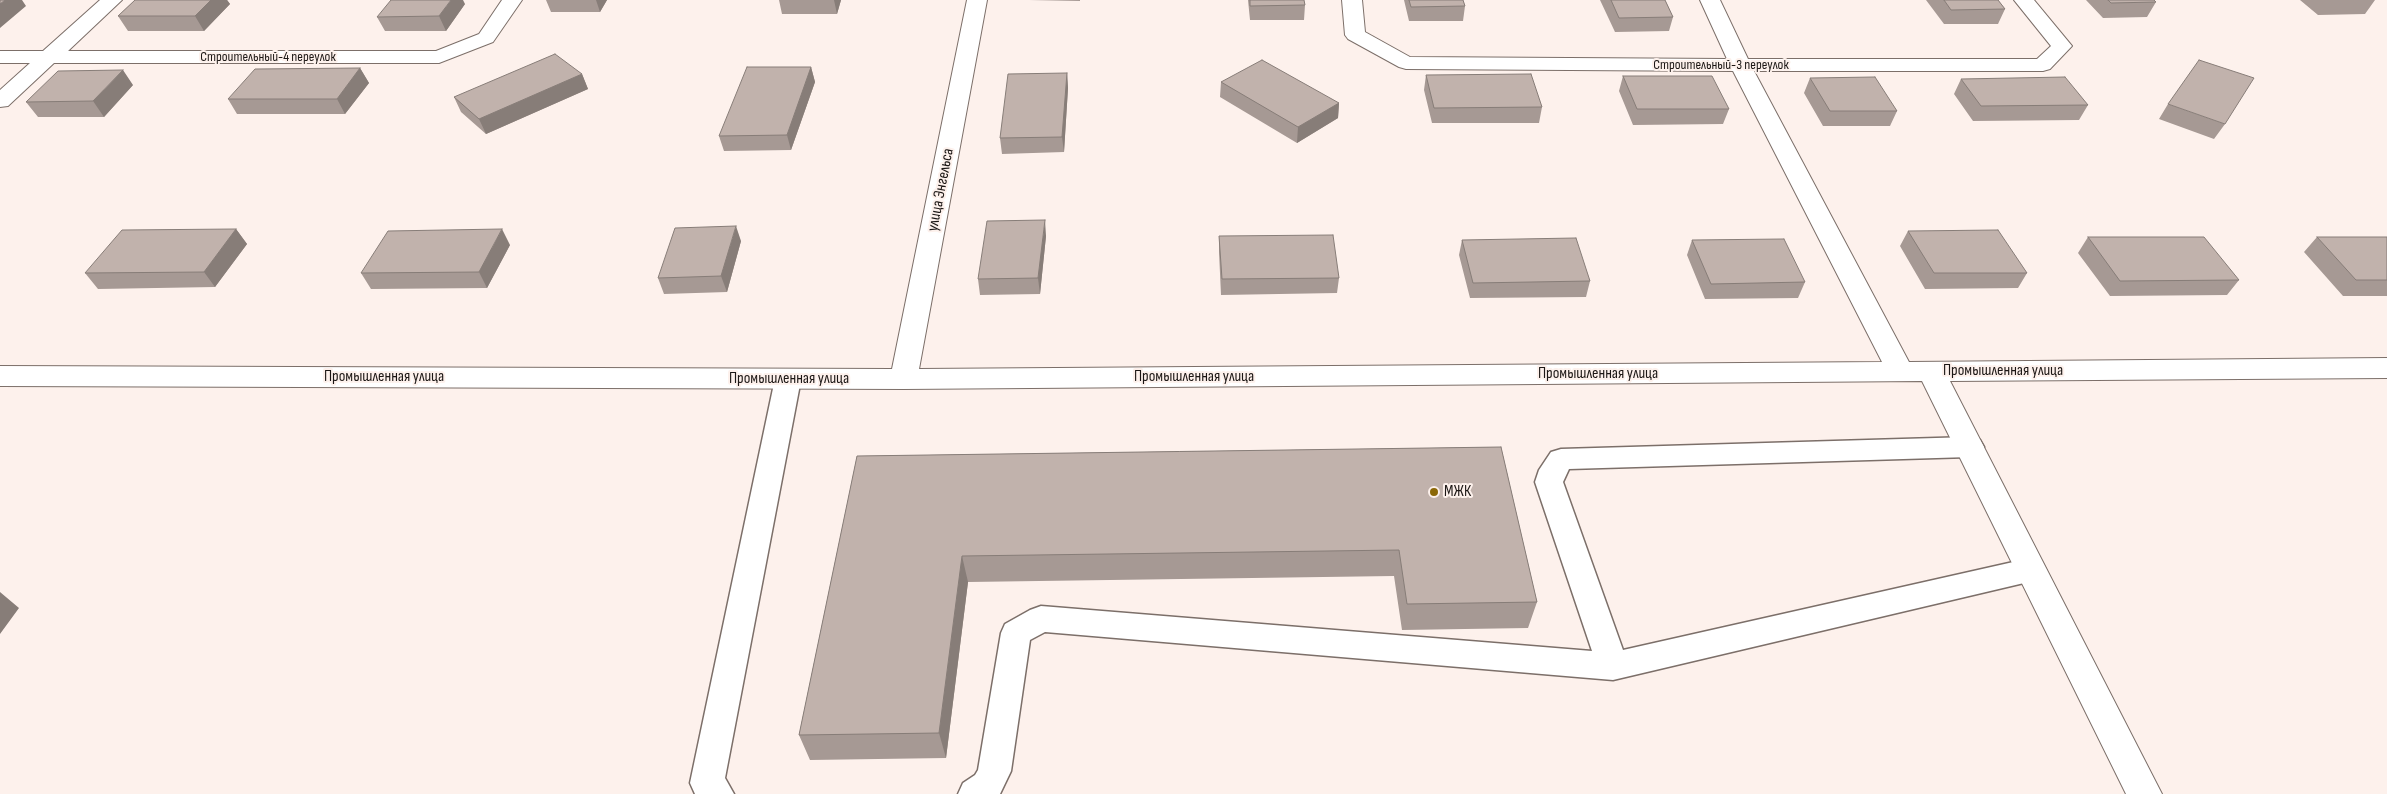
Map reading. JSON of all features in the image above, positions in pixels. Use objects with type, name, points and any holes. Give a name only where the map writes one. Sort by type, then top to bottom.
[{"type":"street","points":[[0,101],[112,0]]},
{"type":"street","name":"Строительный-4 переулок","points":[[0,57],[439,57],[486,38],[512,0]]},
{"type":"street","name":"улица Энгельса","points":[[904,379],[977,0]]},
{"type":"street","name":"Строительный-3 переулок","points":[[1352,0],[1356,35],[1406,63],[1740,66],[2043,65],[2062,46],[2024,0]]},
{"type":"street","points":[[1710,0],[1740,66],[1900,372]]},
{"type":"street","name":"Промышленная улица","points":[[0,376],[904,379],[2387,368]]},
{"type":"street","points":[[1932,372],[2144,794]]},
{"type":"lane","points":[[717,794],[707,783],[788,378]]},
{"type":"lane","points":[[1613,666],[1549,482],[1553,470],[1561,459],[1970,446]]},
{"type":"lane","points":[[975,794],[987,786],[994,771],[1016,633],[1041,619],[1613,666],[2031,570]]},
{"type":"building","points":[[135,0],[211,0],[195,16],[118,16]]},
{"type":"building","points":[[391,0],[451,0],[439,16],[377,17]]},
{"type":"building","points":[[1250,0],[1304,0],[1305,5],[1250,6]]},
{"type":"building","points":[[1409,0],[1463,0],[1465,6],[1411,7]]},
{"type":"building","points":[[1611,0],[1665,0],[1673,17],[1619,18]]},
{"type":"building","points":[[1944,0],[1998,0],[2005,9],[1951,10]]},
{"type":"building","points":[[2108,0],[2154,0],[2156,2],[2111,3]]},
{"type":"building","points":[[555,54],[582,74],[479,119],[454,97]]},
{"type":"building","points":[[1262,60],[1339,103],[1298,127],[1221,82]]},
{"type":"building","points":[[2199,60],[2254,78],[2225,124],[2168,104]]},
{"type":"building","points":[[747,67],[811,67],[787,135],[719,136]]},
{"type":"building","points":[[360,68],[337,99],[228,99],[255,69]]},
{"type":"building","points":[[123,70],[93,101],[26,102],[58,71]]},
{"type":"building","points":[[1067,73],[1062,137],[1000,138],[1008,74]]},
{"type":"building","points":[[1531,74],[1542,107],[1434,108],[1426,75]]},
{"type":"building","points":[[1623,76],[1712,76],[1729,109],[1637,109]]},
{"type":"building","points":[[1875,77],[1897,111],[1830,111],[1810,78]]},
{"type":"building","points":[[2065,77],[2088,105],[1981,106],[1961,79]]},
{"type":"building","points":[[1045,220],[1038,278],[978,279],[987,221]]},
{"type":"building","points":[[736,226],[721,276],[658,278],[675,228]]},
{"type":"building","points":[[236,229],[204,272],[85,273],[122,230]]},
{"type":"building","points":[[502,229],[479,272],[361,273],[388,231]]},
{"type":"building","points":[[1998,230],[2027,273],[1934,273],[1908,231]]},
{"type":"building","points":[[1333,235],[1339,278],[1222,279],[1219,236]]},
{"type":"building","points":[[2088,237],[2204,237],[2239,280],[2120,281]]},
{"type":"building","points":[[2317,237],[2387,237],[2387,280],[2356,280]]},
{"type":"building","points":[[1576,238],[1590,281],[1473,283],[1462,240]]},
{"type":"building","points":[[1784,239],[1805,282],[1711,284],[1692,240]]},
{"type":"building","points":[[1501,447],[1537,602],[1407,604],[1399,550],[962,556],[939,733],[799,735],[857,456]]},
{"type":"place","name":"МЖК","points":[[1434,492]]}]
